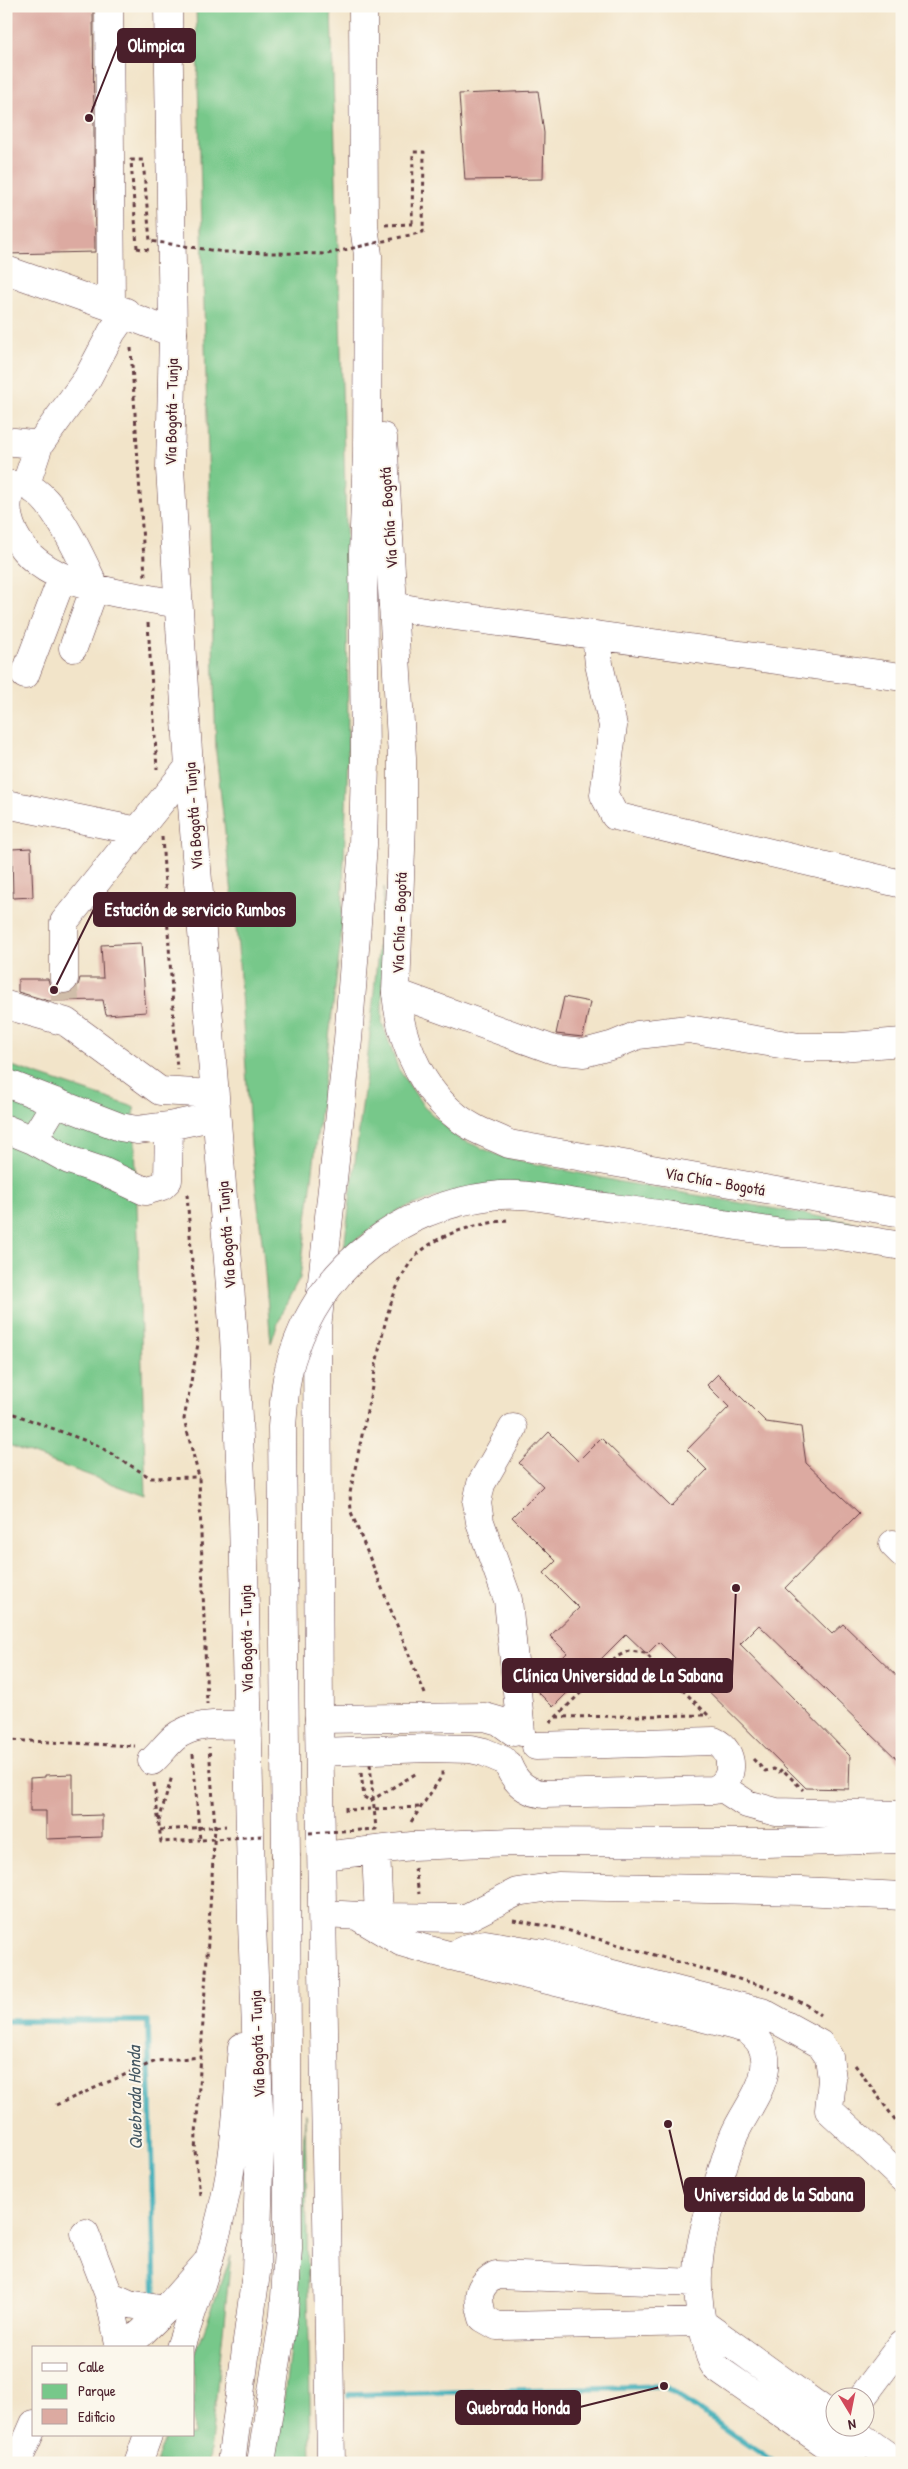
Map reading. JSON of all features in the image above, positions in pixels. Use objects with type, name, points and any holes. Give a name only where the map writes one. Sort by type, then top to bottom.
[{"type":"main road","points":[[26,484],[39,445],[88,379],[122,311],[109,6]]},
{"type":"main road","name":"Vía Bogotá - Tunja","points":[[168,6],[173,333],[170,469],[189,767],[239,1436],[252,1923],[260,2136],[256,2273],[231,2463]]},
{"type":"main road","points":[[331,2463],[319,1719],[317,1328],[348,1040],[363,845],[365,762],[362,553],[367,453],[368,255],[364,226],[363,6]]},
{"type":"main road","name":"Vía Chía - Bogotá","points":[[368,255],[389,512],[402,758],[402,821],[396,993],[398,1017],[414,1064],[428,1086],[448,1107],[473,1127],[509,1144],[902,1213]]},
{"type":"main road","points":[[6,270],[122,311],[173,333]]},
{"type":"main road","points":[[6,441],[39,445]]},
{"type":"main road","points":[[73,648],[94,587],[56,515],[38,493],[26,484],[13,485],[9,492],[8,516],[13,532],[39,564],[62,578],[94,587],[178,604]]},
{"type":"main road","points":[[25,675],[62,578]]},
{"type":"main road","points":[[393,606],[902,677]]},
{"type":"main road","points":[[596,635],[599,664],[613,726],[604,794],[615,816],[902,884]]},
{"type":"main road","points":[[189,767],[64,922],[65,1000],[160,1091],[179,1092],[215,1105]]},
{"type":"main road","points":[[6,804],[138,831]]},
{"type":"main road","points":[[396,993],[554,1050],[569,1052],[584,1053],[614,1045],[638,1035],[688,1029],[799,1047],[841,1047],[902,1042]]},
{"type":"main road","points":[[6,1005],[65,1000]]},
{"type":"main road","points":[[6,1083],[120,1128],[137,1130],[169,1126],[215,1105]]},
{"type":"main road","points":[[32,1140],[56,1102]]},
{"type":"main road","points":[[6,1129],[32,1140],[69,1160],[102,1171],[145,1191],[162,1186],[168,1180],[169,1126]]},
{"type":"main road","points":[[261,2463],[283,2324],[288,2248],[282,1427],[285,1390],[294,1352],[310,1314],[342,1269],[367,1246],[408,1220],[444,1205],[492,1196],[526,1195],[782,1232],[828,1234],[902,1246]]},
{"type":"main road","points":[[782,1232],[826,1246],[902,1257]]},
{"type":"main road","points":[[514,1428],[481,1484],[477,1511],[508,1600],[524,1736]]},
{"type":"main road","points":[[427,1717],[430,1760]]},
{"type":"main road","points":[[319,1719],[485,1717],[498,1721],[524,1736]]},
{"type":"main road","points":[[163,1764],[174,1737],[187,1730],[208,1725],[248,1725]]},
{"type":"main road","points":[[524,1736],[714,1741],[726,1750],[729,1758],[730,1772],[727,1780],[721,1787],[714,1790],[536,1793],[521,1785],[500,1754],[502,1740],[524,1736]]},
{"type":"main road","points":[[320,1752],[430,1760],[480,1750],[506,1763]]},
{"type":"main road","points":[[721,1787],[738,1800],[766,1810],[792,1814],[902,1815]]},
{"type":"main road","points":[[322,1856],[412,1846],[512,1842],[766,1843],[902,1839]]},
{"type":"main road","points":[[368,1917],[376,1851]]},
{"type":"main road","points":[[323,1914],[368,1917],[466,1918],[517,1892],[558,1886],[802,1891],[902,1896]]},
{"type":"main road","points":[[368,1917],[401,1942],[451,1956],[762,2012],[820,2044],[829,2057],[832,2079],[830,2110],[902,2178]]},
{"type":"main road","points":[[181,2346],[209,2260],[230,2170],[252,1923]]},
{"type":"main road","points":[[638,1990],[746,2029],[762,2044],[765,2056],[765,2069],[758,2089],[734,2134],[706,2217],[697,2283],[701,2322],[711,2362],[716,2368],[853,2463]]},
{"type":"main road","points":[[85,2232],[109,2295],[120,2346]]},
{"type":"main road","points":[[128,2346],[165,2310],[209,2260]]},
{"type":"main road","points":[[697,2283],[496,2275],[484,2282],[480,2288],[480,2309],[483,2318],[497,2326],[701,2322],[826,2412]]},
{"type":"main road","points":[[109,2295],[129,2304],[165,2310]]},
{"type":"main road","points":[[870,2386],[902,2344]]},
{"type":"main road","points":[[18,2463],[32,2429]]},
{"type":"main road","points":[[138,2463],[148,2436]]},
{"type":"main road","points":[[860,2436],[898,2463]]},
{"type":"path","points":[[137,248],[131,160],[143,160],[150,241],[224,252],[327,254],[423,232],[424,152],[413,152],[412,224]]},
{"type":"path","points":[[122,311],[146,598],[179,1092]]},
{"type":"path","points":[[186,1184],[198,1344],[184,1419],[199,1477],[208,1725],[215,1827],[195,2151],[201,2201]]},
{"type":"path","points":[[427,1717],[426,1694],[351,1512],[349,1501],[385,1320],[404,1274],[418,1254],[438,1240],[477,1225],[508,1220],[514,1216]]},
{"type":"path","points":[[6,1411],[97,1445],[151,1478],[199,1477]]},
{"type":"path","points":[[342,1501],[349,1501]]},
{"type":"path","points":[[556,1717],[708,1715]]},
{"type":"path","points":[[6,1740],[92,1742],[151,1748],[163,1764],[159,1823],[161,1842],[200,1840]]},
{"type":"path","points":[[193,1753],[198,1818]]},
{"type":"path","points":[[359,1766],[364,1797],[370,1801],[430,1760],[442,1776],[411,1821]]},
{"type":"path","points":[[365,1761],[370,1764]]},
{"type":"path","points":[[159,1823],[163,1764]]},
{"type":"path","points":[[345,1800],[346,1810],[422,1807]]},
{"type":"path","points":[[160,1830],[250,1824]]},
{"type":"path","points":[[56,2105],[156,2061],[201,2057]]},
{"type":"green space","points":[[196,6],[331,6],[347,559],[348,755],[341,939],[300,1278],[282,1312],[271,1343],[251,1146],[238,947],[216,753]]},
{"type":"green space","points":[[384,887],[382,1022],[398,1068],[424,1107],[458,1138],[503,1157],[621,1182],[902,1231],[902,1240],[436,1197],[399,1210],[344,1248],[366,1075]]},
{"type":"green space","points":[[6,1064],[134,1107],[146,1496],[6,1445]]},
{"type":"green space","points":[[305,2113],[311,2463],[274,2463],[287,2376],[291,2332]]},
{"type":"green space","points":[[231,2256],[209,2463],[156,2463],[166,2436],[195,2436],[195,2355]]},
{"type":"building","points":[[6,6],[93,6],[95,252],[6,254]]},
{"type":"building","points":[[538,91],[544,133],[543,179],[465,180],[459,94]]},
{"type":"building","points":[[31,848],[33,897],[13,898],[12,849]]},
{"type":"building","points":[[141,943],[146,1012],[106,1015],[103,1000],[49,1001],[18,992],[18,979],[48,979],[50,986],[56,992],[64,995],[71,993],[78,986],[80,978],[103,978],[101,945]]},
{"type":"building","points":[[564,997],[590,1002],[583,1037],[556,1034]]},
{"type":"building","points":[[718,1374],[766,1422],[801,1427],[806,1463],[859,1513],[785,1588],[832,1634],[843,1624],[902,1681],[902,1764],[759,1625],[740,1644],[850,1756],[849,1789],[806,1788],[659,1642],[647,1654],[626,1634],[553,1707],[533,1687],[567,1653],[550,1636],[579,1608],[544,1573],[556,1561],[512,1517],[543,1486],[519,1463],[549,1432],[578,1461],[601,1438],[671,1507],[707,1470],[687,1450],[729,1407],[707,1385]]},
{"type":"building","points":[[73,1774],[73,1816],[102,1815],[102,1837],[46,1839],[46,1811],[30,1811],[30,1778],[45,1777],[45,1775]]},
{"type":"waterway","name":"Quebrada Honda","points":[[6,2021],[148,2021],[155,2300]]},
{"type":"waterway","name":"Quebrada Honda","points":[[349,2395],[664,2386],[775,2463]]},
{"type":"tunnel","points":[[64,979],[65,1001]]},
{"type":"place","name":"Olimpica","points":[[89,118]]},
{"type":"place","name":"Estación de servicio Rumbos","points":[[54,990]]},
{"type":"place","name":"Clínica Universidad de La Sabana","points":[[736,1588]]},
{"type":"place","name":"Universidad de la Sabana","points":[[668,2124]]},
{"type":"place","name":"Quebrada Honda","points":[[664,2386]]}]
